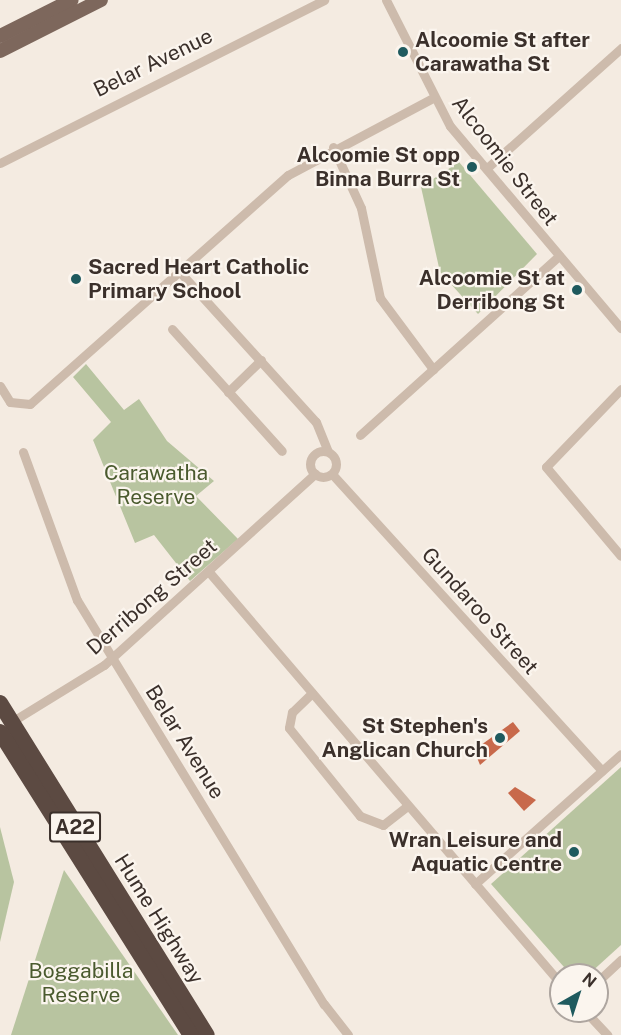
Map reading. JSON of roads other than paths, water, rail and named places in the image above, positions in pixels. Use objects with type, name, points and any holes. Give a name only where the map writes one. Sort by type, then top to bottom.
[{"type":"highway","name":"Hume Highway","points":[[0,703],[4,728],[191,1035]]},
{"type":"highway","name":"Hume Highway","points":[[4,728],[207,1035]]},
{"type":"main road","points":[[0,36],[72,0]]},
{"type":"main road","points":[[0,51],[101,0]]},
{"type":"street","name":"Belar Avenue","points":[[0,163],[324,0]]},
{"type":"street","name":"Alcoomie Street","points":[[386,0],[433,98],[463,144],[487,168],[558,256],[621,328]]},
{"type":"street","points":[[487,168],[621,48]]},
{"type":"street","points":[[0,387],[17,405],[36,399],[254,201],[333,147],[433,98]]},
{"type":"street","points":[[333,147],[361,208],[380,298],[433,369]]},
{"type":"street","points":[[360,435],[558,256]]},
{"type":"street","points":[[178,270],[316,422],[328,452],[336,462],[332,474],[315,474],[310,459],[328,452]]},
{"type":"street","points":[[172,329],[282,451]]},
{"type":"street","points":[[228,392],[261,360]]},
{"type":"street","points":[[621,389],[546,467],[621,556]]},
{"type":"street","name":"Belar Avenue","points":[[23,452],[68,581],[112,658],[324,1004],[348,1035]]},
{"type":"street","name":"Derribong Street","points":[[4,728],[112,658],[315,474]]},
{"type":"street","name":"Gundaroo Street","points":[[332,474],[602,771]]},
{"type":"street","points":[[209,572],[407,807],[549,970]]},
{"type":"street","points":[[312,693],[292,712],[289,728],[360,816],[383,825],[407,807]]},
{"type":"street","points":[[476,884],[621,754]]},
{"type":"street","points":[[609,971],[621,960]]},
{"type":"street","points":[[596,1023],[606,1035]]},
{"type":"place","name":"Alcoomie St after Carawatha St","points":[[403,52]]},
{"type":"place","name":"Alcoomie St opp Binna Burra St","points":[[472,167]]},
{"type":"place","name":"Sacred Heart Catholic Primary School","points":[[76,279]]},
{"type":"place","name":"Alcoomie St at Derribong St","points":[[577,290]]},
{"type":"place","name":"St Stephen's Anglican Church","points":[[500,738]]},
{"type":"place","name":"Wran Leisure and Aquatic Centre","points":[[574,852]]},
{"type":"park label","name":"Carawatha Reserve","points":[[156,485]]},
{"type":"park label","name":"Boggabilla Reserve","points":[[81,983]]}]
